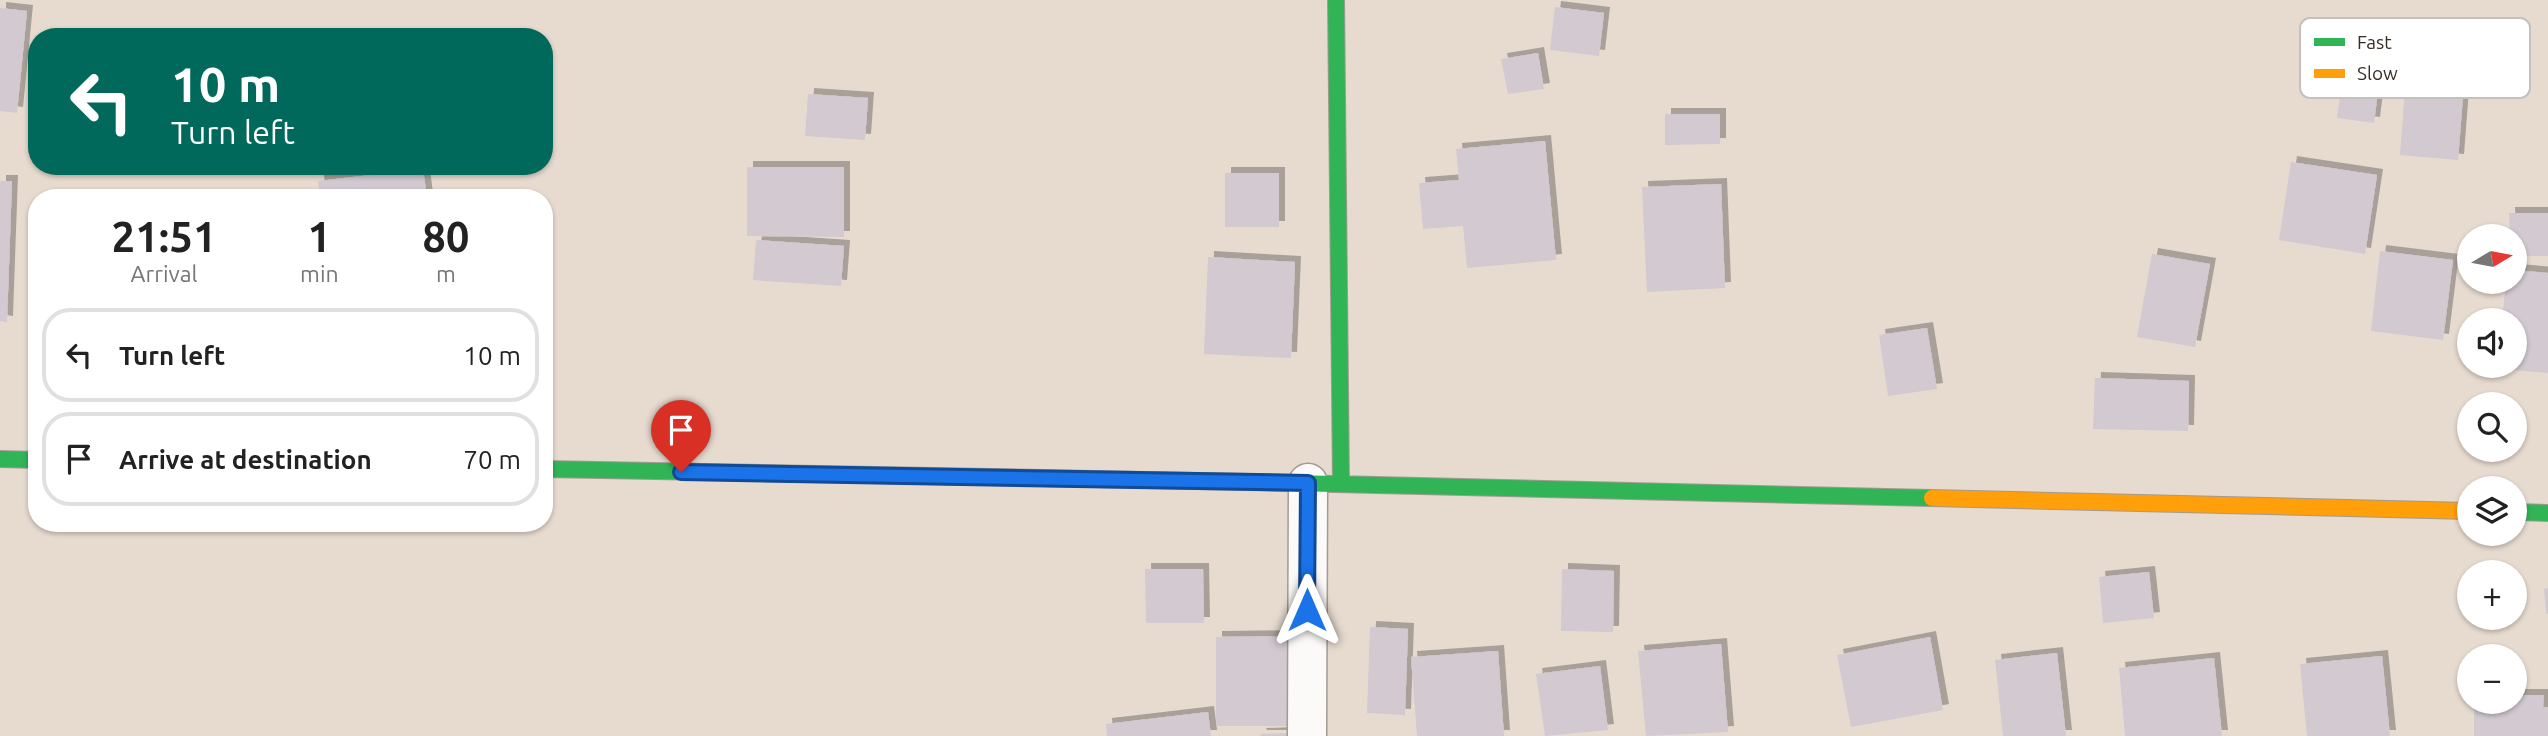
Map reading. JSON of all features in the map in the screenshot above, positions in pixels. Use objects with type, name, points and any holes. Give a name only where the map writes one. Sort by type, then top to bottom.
[{"type":"main road","points":[[1324,484],[1336,0]]},
{"type":"main road","points":[[0,459],[28,460]]},
{"type":"main road","points":[[553,469],[2457,511]]},
{"type":"main road","points":[[2527,512],[2548,513]]},
{"type":"street","points":[[1307,736],[1324,484]]},
{"type":"building","points":[[1555,7],[1604,13],[1599,56],[1550,50]]},
{"type":"building","points":[[0,8],[27,11],[17,113],[0,111]]},
{"type":"building","points":[[1538,53],[1544,89],[1508,94],[1501,59]]},
{"type":"building","points":[[808,94],[868,98],[865,140],[805,136]]},
{"type":"building","points":[[2340,98],[2377,98],[2374,123],[2337,118]]},
{"type":"building","points":[[2404,98],[2463,98],[2458,160],[2400,155]]},
{"type":"building","points":[[1665,114],[1720,114],[1720,144],[1665,145]]},
{"type":"building","points":[[1545,141],[1556,260],[1467,268],[1463,226],[1423,229],[1419,183],[1459,180],[1456,149]]},
{"type":"building","points":[[2291,162],[2377,175],[2365,254],[2279,240]]},
{"type":"building","points":[[747,167],[844,167],[844,237],[747,236]]},
{"type":"building","points":[[1225,173],[1279,173],[1279,227],[1225,227]]},
{"type":"building","points":[[370,175],[424,175],[426,189],[319,189],[318,181]]},
{"type":"building","points":[[0,181],[12,181],[7,322],[0,321]]},
{"type":"building","points":[[1721,184],[1725,288],[1647,292],[1642,187]]},
{"type":"building","points":[[2509,213],[2548,213],[2548,256],[2527,256],[2527,224],[2509,224]]},
{"type":"building","points":[[756,240],[844,246],[841,286],[753,280]]},
{"type":"building","points":[[2380,251],[2453,260],[2443,340],[2371,331]]},
{"type":"building","points":[[2152,254],[2210,264],[2195,347],[2137,337]]},
{"type":"building","points":[[1208,257],[1295,262],[1291,358],[1204,354]]},
{"type":"building","points":[[2527,271],[2548,273],[2548,373],[2527,371],[2527,308],[2503,308],[2505,294],[2527,294]]},
{"type":"building","points":[[1927,328],[1937,389],[1888,396],[1879,335]]},
{"type":"building","points":[[2095,378],[2189,381],[2188,431],[2093,429]]},
{"type":"building","points":[[1145,569],[1203,569],[1204,623],[1146,623]]},
{"type":"building","points":[[1562,569],[1614,571],[1613,632],[1561,631]]},
{"type":"building","points":[[2149,572],[2154,618],[2103,623],[2099,577]]},
{"type":"building","points":[[2548,588],[2548,614],[2546,614],[2544,589]]},
{"type":"building","points":[[1370,627],[1408,629],[1405,715],[1367,713]]},
{"type":"building","points":[[1303,636],[1303,726],[1216,726],[1216,637]]},
{"type":"building","points":[[1930,637],[1943,710],[1851,727],[1837,655]]},
{"type":"building","points":[[1721,644],[1728,732],[1646,736],[1638,651]]},
{"type":"building","points":[[1498,651],[1504,736],[1417,736],[1411,657]]},
{"type":"building","points":[[2057,653],[2066,736],[2003,736],[1995,660]]},
{"type":"building","points":[[2382,656],[2390,736],[2307,736],[2300,664]]},
{"type":"building","points":[[2214,658],[2222,736],[2125,736],[2119,668]]},
{"type":"building","points":[[1600,666],[1608,730],[1545,736],[1536,674]]},
{"type":"building","points":[[2527,695],[2544,695],[2543,707],[2548,707],[2548,736],[2474,736],[2474,714],[2527,714]]},
{"type":"building","points":[[1208,712],[1211,736],[1107,736],[1106,724]]},
{"type":"building","points":[[1289,733],[1289,736],[1260,734]]},
{"type":"traffic: fast","points":[[1336,0],[1341,484]]},
{"type":"traffic: fast","points":[[0,459],[28,460]]},
{"type":"traffic: fast","points":[[553,469],[989,477]]},
{"type":"traffic: fast","points":[[1251,482],[1932,498]]},
{"type":"traffic: fast","points":[[2527,512],[2548,513]]},
{"type":"traffic: slow","points":[[989,477],[1251,482]]},
{"type":"traffic: slow","points":[[1932,498],[2457,511]]},
{"type":"route","points":[[681,472],[1308,483],[1307,610]]}]
